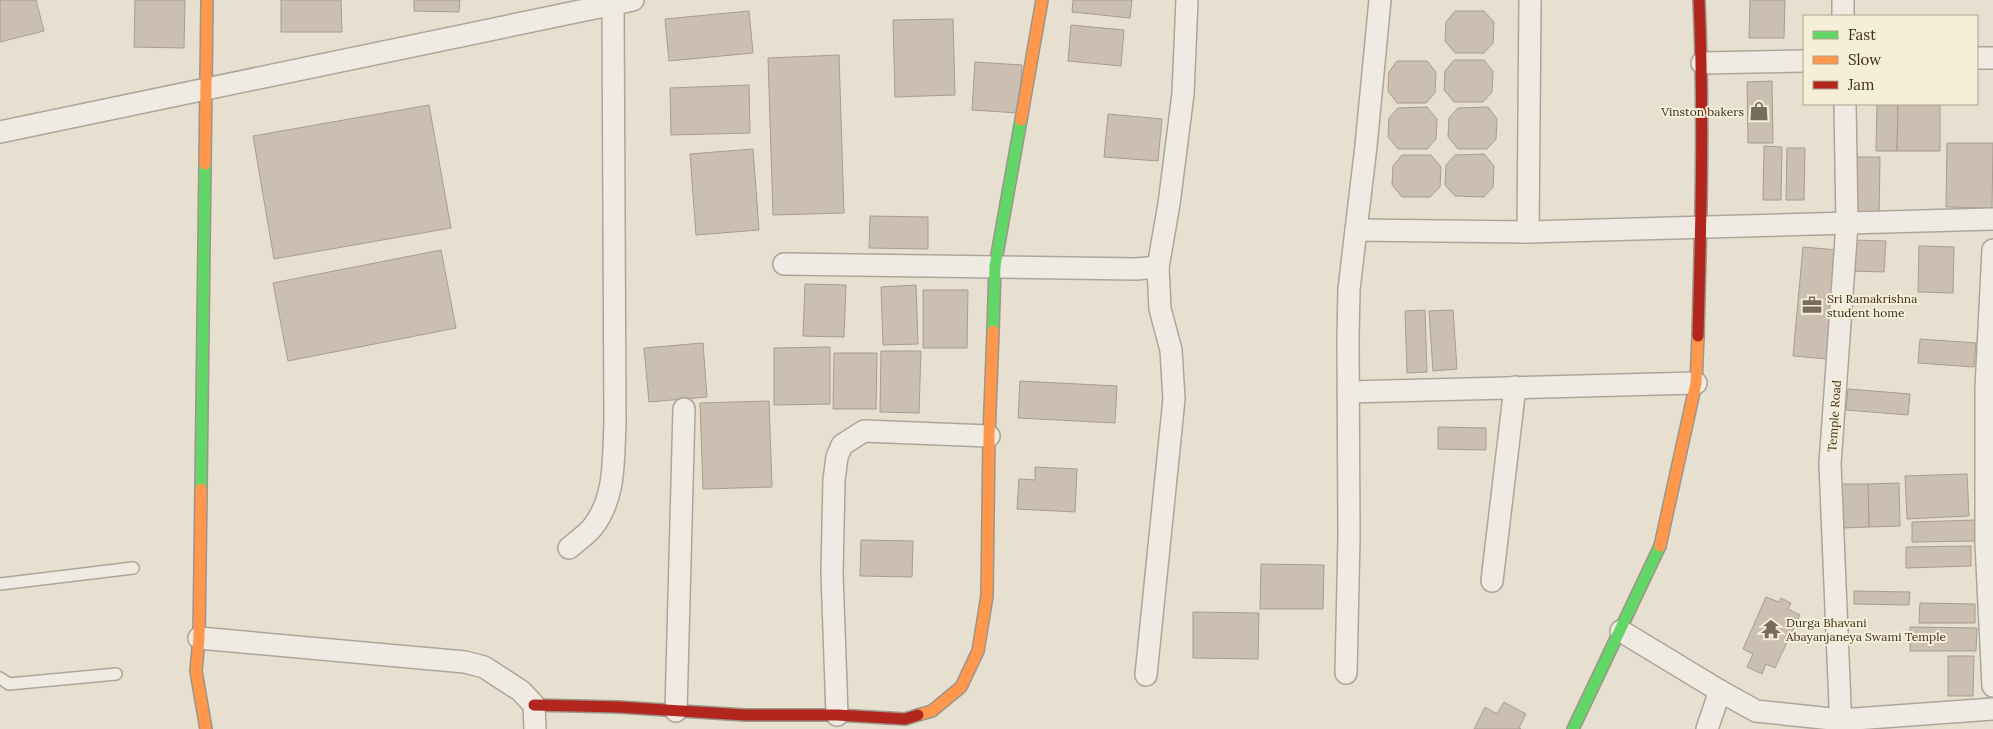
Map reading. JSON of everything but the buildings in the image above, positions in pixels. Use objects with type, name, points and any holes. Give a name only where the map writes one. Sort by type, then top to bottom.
[{"type":"street","points":[[206,729],[196,671],[199,638],[207,0]]},
{"type":"street","points":[[534,705],[745,715],[905,719],[932,711],[961,687],[978,651],[988,596],[989,436],[995,266],[1042,0]]},
{"type":"street","points":[[1146,676],[1174,399],[1172,350],[1160,309],[1158,267],[1169,204],[1183,94],[1187,0]]},
{"type":"street","points":[[1346,673],[1349,537],[1349,289],[1366,146],[1380,0]]},
{"type":"street","points":[[1528,232],[1530,0]]},
{"type":"street","points":[[1572,729],[1621,632],[1660,546],[1696,383],[1701,228],[1702,62],[1699,0]]},
{"type":"street","points":[[1843,0],[1843,15]]},
{"type":"street","points":[[0,132],[623,2],[615,424],[611,492],[592,528],[569,548]]},
{"type":"street","points":[[1978,58],[1993,58]]},
{"type":"street","points":[[1702,62],[1803,60]]},
{"type":"street","name":"Temple Road","points":[[1841,725],[1830,464],[1847,224],[1844,105]]},
{"type":"street","points":[[1356,230],[1528,232],[1993,219]]},
{"type":"street","points":[[1993,250],[1989,543],[1993,686]]},
{"type":"street","points":[[784,264],[1136,269],[1158,267]]},
{"type":"street","points":[[1348,392],[1696,383]]},
{"type":"street","points":[[1492,581],[1515,388]]},
{"type":"street","points":[[676,711],[684,409]]},
{"type":"street","points":[[837,716],[832,573],[834,480],[837,457],[842,446],[864,431],[989,436]]},
{"type":"street","points":[[1621,632],[1756,711],[1841,725],[1993,709]]},
{"type":"street","points":[[199,638],[465,662],[484,667],[521,691],[534,705],[535,729]]},
{"type":"street","points":[[1707,729],[1720,691]]},
{"type":"lane","points":[[0,584],[133,568]]},
{"type":"lane","points":[[0,678],[9,684],[116,674]]},
{"type":"traffic: fast","points":[[993,331],[995,266],[1021,120]]},
{"type":"traffic: fast","points":[[201,489],[205,164]]},
{"type":"traffic: fast","points":[[1573,729],[1660,546]]},
{"type":"traffic: slow","points":[[205,164],[207,0]]},
{"type":"traffic: slow","points":[[1021,120],[1042,0]]},
{"type":"traffic: slow","points":[[918,715],[932,711],[961,687],[978,651],[987,596],[989,436],[993,331]]},
{"type":"traffic: slow","points":[[1660,546],[1696,383],[1698,336]]},
{"type":"traffic: slow","points":[[201,489],[199,638],[196,671],[206,729]]},
{"type":"traffic: jam","points":[[1698,336],[1702,126],[1699,0]]},
{"type":"traffic: jam","points":[[534,705],[618,707],[745,715],[837,715],[905,719],[918,715]]},
{"type":"place","name":"Vinston bakers","points":[[1759,111]]},
{"type":"place","name":"Sri Ramakrishna student home","points":[[1812,305]]},
{"type":"place","name":"Durga Bhavani Abayanjaneya Swami Temple","points":[[1771,629]]}]
